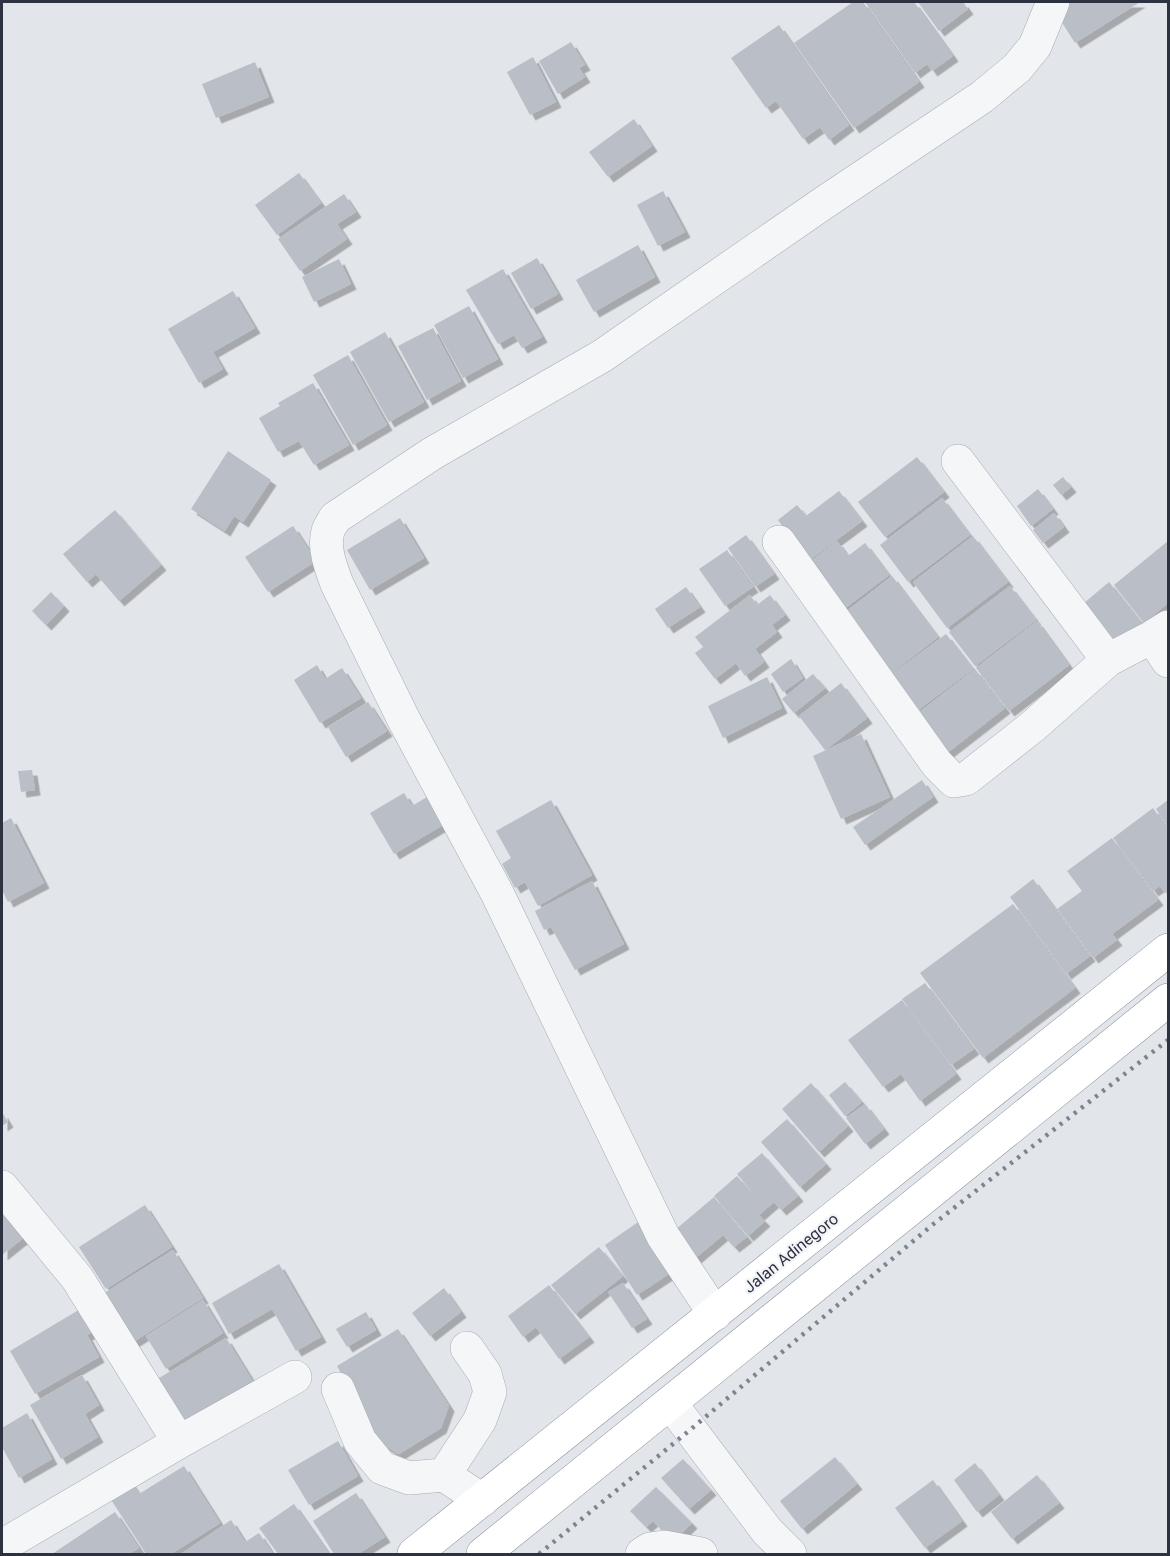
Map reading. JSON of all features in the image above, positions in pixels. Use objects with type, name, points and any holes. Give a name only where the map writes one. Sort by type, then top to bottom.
[{"type":"highway","name":"Jalan Adinegoro","points":[[414,1554],[1168,950]]},
{"type":"highway","points":[[483,1554],[1168,1000]]},
{"type":"street","points":[[715,1314],[663,1236],[497,893],[404,720],[337,584],[329,562],[328,530],[335,518],[423,459],[602,356],[982,97],[1017,68],[1035,46],[1053,2]]},
{"type":"street","points":[[958,461],[1108,660]]},
{"type":"street","points":[[779,542],[937,764],[954,781],[966,779],[1032,727],[1108,660],[1163,642]]},
{"type":"street","points":[[2,1187],[77,1278],[179,1442]]},
{"type":"street","points":[[444,1475],[480,1420],[490,1392],[485,1374],[466,1347]]},
{"type":"street","points":[[2,1546],[295,1377]]},
{"type":"street","points":[[338,1389],[360,1441],[381,1468],[409,1478],[444,1475],[482,1500]]},
{"type":"street","points":[[670,1404],[767,1531],[790,1554]]},
{"type":"street","points":[[642,1554],[650,1549],[664,1547],[701,1554]]},
{"type":"building","points":[[853,2],[863,2],[919,82],[854,128],[794,43]]},
{"type":"building","points":[[865,2],[914,2],[953,56],[932,71],[927,64],[915,73]]},
{"type":"building","points":[[918,2],[963,2],[968,9],[939,31]]},
{"type":"building","points":[[1067,2],[1140,2],[1075,43],[1054,10]]},
{"type":"building","points":[[779,25],[849,125],[829,140],[820,127],[803,139],[776,101],[766,108],[731,58]]},
{"type":"building","points":[[571,42],[585,65],[579,68],[585,77],[558,94],[539,61]]},
{"type":"building","points":[[533,57],[556,102],[530,115],[507,72]]},
{"type":"building","points":[[255,62],[269,97],[216,118],[202,84]]},
{"type":"building","points":[[634,119],[652,146],[608,177],[589,152]]},
{"type":"building","points":[[299,173],[321,203],[277,235],[255,205]]},
{"type":"building","points":[[663,191],[685,232],[658,246],[637,205]]},
{"type":"building","points":[[344,194],[356,212],[337,224],[347,239],[300,271],[278,239]]},
{"type":"building","points":[[638,245],[655,277],[594,312],[576,280]]},
{"type":"building","points":[[537,258],[558,294],[531,309],[511,273]]},
{"type":"building","points":[[339,259],[351,284],[314,302],[302,277]]},
{"type":"building","points":[[503,269],[542,337],[522,348],[514,335],[498,344],[466,290]]},
{"type":"building","points":[[233,291],[255,328],[213,352],[223,369],[199,383],[168,329]]},
{"type":"building","points":[[469,306],[498,359],[463,378],[434,325]]},
{"type":"building","points":[[433,328],[461,381],[427,400],[398,346]]},
{"type":"building","points":[[385,332],[424,402],[389,422],[350,352]]},
{"type":"building","points":[[348,355],[387,425],[353,445],[313,375]]},
{"type":"building","points":[[313,383],[349,445],[314,465],[299,441],[278,452],[259,418],[280,406],[278,403]]},
{"type":"building","points":[[228,451],[271,480],[243,522],[234,516],[225,531],[191,509]]},
{"type":"building","points":[[917,457],[944,492],[885,537],[858,502]]},
{"type":"building","points":[[1063,477],[1071,487],[1061,495],[1053,485]]},
{"type":"building","points":[[1038,489],[1053,509],[1031,526],[1017,506]]},
{"type":"building","points":[[839,491],[862,521],[803,565],[778,520],[797,505],[806,516]]},
{"type":"building","points":[[942,498],[970,535],[908,582],[880,545]]},
{"type":"building","points":[[115,510],[161,565],[119,601],[96,574],[87,582],[63,554]]},
{"type":"building","points":[[1054,513],[1064,527],[1043,543],[1033,530]]},
{"type":"building","points":[[400,518],[424,558],[370,590],[347,550]]},
{"type":"building","points":[[293,526],[316,561],[268,592],[245,557]]},
{"type":"building","points":[[746,535],[774,574],[755,587],[728,548]]},
{"type":"building","points":[[973,536],[1008,582],[947,628],[913,582]]},
{"type":"building","points":[[837,541],[848,556],[865,543],[889,575],[836,615],[806,565]]},
{"type":"building","points":[[1168,541],[1168,603],[1144,623],[1114,585]]},
{"type":"building","points":[[727,550],[753,587],[725,606],[699,569]]},
{"type":"building","points":[[892,576],[938,637],[889,675],[843,614]]},
{"type":"building","points":[[1109,582],[1142,623],[1110,649],[1077,609]]},
{"type":"building","points":[[1010,586],[1036,620],[975,666],[949,632]]},
{"type":"building","points":[[686,587],[700,607],[668,628],[655,609]]},
{"type":"building","points":[[51,592],[64,606],[46,625],[32,611]]},
{"type":"building","points":[[750,595],[757,605],[770,595],[785,615],[772,625],[777,632],[755,649],[764,662],[745,676],[736,663],[715,679],[695,653],[703,647],[695,637]]},
{"type":"building","points":[[1037,621],[1069,665],[1009,711],[976,668]]},
{"type":"building","points":[[946,634],[973,669],[918,710],[891,675]]},
{"type":"building","points":[[791,659],[803,678],[783,692],[771,674]]},
{"type":"building","points":[[317,665],[325,679],[342,668],[361,698],[320,723],[294,680]]},
{"type":"building","points":[[975,669],[1005,708],[947,753],[918,713]]},
{"type":"building","points":[[813,674],[825,688],[794,713],[782,699]]},
{"type":"building","points":[[767,677],[782,708],[723,738],[708,706]]},
{"type":"building","points":[[841,683],[867,718],[825,750],[799,716]]},
{"type":"building","points":[[368,702],[387,731],[346,757],[328,727]]},
{"type":"building","points":[[861,734],[890,797],[841,819],[813,756]]},
{"type":"building","points":[[32,770],[35,790],[21,792],[18,771]]},
{"type":"building","points":[[922,780],[933,797],[865,845],[853,827]]},
{"type":"building","points":[[404,793],[412,806],[427,797],[443,825],[394,854],[370,813]]},
{"type":"building","points":[[551,800],[592,875],[538,906],[525,882],[515,888],[502,864],[511,858],[496,831]]},
{"type":"building","points":[[1168,800],[1168,827],[1156,809]]},
{"type":"building","points":[[1153,808],[1168,829],[1168,891],[1165,893],[1160,886],[1153,891],[1113,838]]},
{"type":"building","points":[[11,818],[44,883],[8,902],[2,890],[2,823]]},
{"type":"building","points":[[1112,838],[1158,900],[1112,934],[1117,940],[1093,958],[1057,909],[1082,891],[1067,871]]},
{"type":"building","points":[[1033,879],[1090,956],[1066,974],[1010,897]]},
{"type":"building","points":[[592,881],[624,944],[575,970],[551,927],[544,930],[535,911]]},
{"type":"building","points":[[1013,904],[1075,988],[983,1058],[920,973]]},
{"type":"building","points":[[925,983],[974,1049],[951,1065],[902,999]]},
{"type":"building","points":[[902,1000],[956,1074],[920,1101],[901,1074],[883,1087],[848,1040]]},
{"type":"building","points":[[845,1082],[862,1102],[845,1116],[829,1095]]},
{"type":"building","points":[[811,1083],[848,1126],[819,1152],[782,1109]]},
{"type":"building","points":[[865,1104],[884,1129],[865,1144],[846,1118]]},
{"type":"building","points":[[2,1112],[8,1122],[2,1126]]},
{"type":"building","points":[[787,1119],[826,1164],[800,1187],[761,1142]]},
{"type":"building","points":[[762,1153],[798,1196],[781,1210],[774,1202],[759,1215],[765,1221],[748,1236],[714,1196],[737,1176],[757,1198],[737,1174]]},
{"type":"building","points":[[714,1197],[747,1237],[734,1247],[723,1235],[691,1262],[668,1236]]},
{"type":"building","points":[[2,1202],[27,1235],[2,1255]]},
{"type":"building","points":[[145,1205],[172,1247],[106,1289],[79,1247]]},
{"type":"building","points":[[641,1220],[675,1270],[637,1295],[605,1245]]},
{"type":"building","points":[[599,1247],[623,1276],[575,1314],[551,1285]]},
{"type":"building","points":[[173,1250],[203,1298],[133,1342],[103,1294]]},
{"type":"building","points":[[279,1264],[321,1337],[296,1351],[272,1309],[229,1334],[212,1303]]},
{"type":"building","points":[[623,1283],[647,1319],[632,1328],[608,1292]]},
{"type":"building","points":[[549,1285],[589,1337],[559,1359],[536,1327],[523,1337],[508,1316]]},
{"type":"building","points":[[444,1288],[461,1312],[430,1336],[412,1313]]},
{"type":"building","points":[[203,1300],[223,1333],[166,1369],[146,1336]]},
{"type":"building","points":[[87,1305],[101,1327],[87,1335],[99,1357],[35,1394],[10,1351]]},
{"type":"building","points":[[366,1312],[376,1330],[347,1347],[336,1329]]},
{"type":"building","points":[[398,1329],[449,1406],[441,1428],[399,1454],[365,1434],[363,1414],[337,1366]]},
{"type":"building","points":[[226,1338],[255,1385],[183,1429],[154,1381]]},
{"type":"building","points":[[82,1375],[99,1405],[85,1414],[98,1437],[61,1459],[30,1405]]},
{"type":"building","points":[[27,1413],[52,1459],[19,1478],[2,1447],[2,1428]]},
{"type":"building","points":[[338,1441],[358,1476],[309,1505],[288,1470]]},
{"type":"building","points":[[835,1457],[857,1484],[802,1529],[780,1501]]},
{"type":"building","points":[[683,1459],[711,1490],[689,1509],[661,1478]]},
{"type":"building","points":[[975,1463],[999,1495],[977,1512],[954,1480]]},
{"type":"building","points":[[184,1466],[220,1523],[171,1554],[146,1554],[108,1495],[130,1481],[139,1494]]},
{"type":"building","points":[[1037,1475],[1059,1503],[1012,1539],[991,1512]]},
{"type":"building","points":[[933,1480],[962,1521],[925,1548],[895,1508]]},
{"type":"building","points":[[656,1487],[692,1523],[673,1542],[653,1521],[646,1527],[630,1511]]},
{"type":"building","points":[[356,1493],[385,1537],[358,1554],[334,1554],[313,1521]]},
{"type":"building","points":[[294,1504],[329,1554],[278,1554],[259,1528]]},
{"type":"building","points":[[115,1512],[139,1548],[129,1554],[52,1554]]},
{"type":"building","points":[[231,1520],[245,1542],[259,1533],[273,1554],[181,1554]]},
{"type":"railway","points":[[539,1554],[931,1226],[1168,1040]]}]
